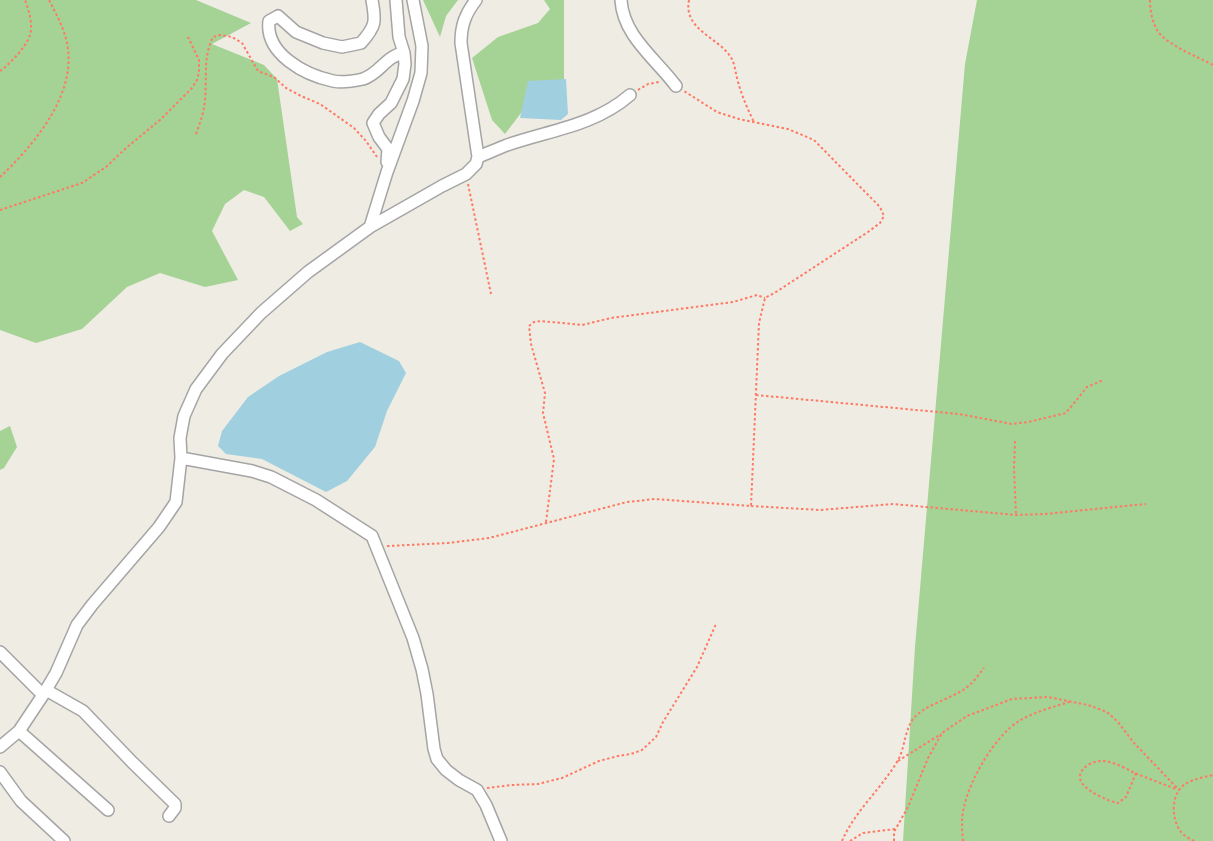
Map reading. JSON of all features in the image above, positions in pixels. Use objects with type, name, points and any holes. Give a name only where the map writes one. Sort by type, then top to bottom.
[{"type":"street","points":[[372,0],[375,20],[369,34],[361,43],[342,47],[323,42],[296,32],[278,16],[268,21],[268,30],[274,46],[287,60],[304,70],[334,82],[349,82],[363,79],[374,74],[394,54],[404,53]]},
{"type":"street","points":[[386,172],[388,149],[379,137],[373,123],[379,114],[391,103],[403,79],[405,64],[399,37],[396,0]]},
{"type":"street","points":[[370,227],[386,172],[413,101],[421,72],[422,46],[413,0]]},
{"type":"street","points":[[0,747],[19,731],[45,692],[56,673],[77,625],[158,528],[176,502],[182,458],[180,438],[184,416],[196,389],[222,354],[261,313],[308,272],[370,227],[466,174],[476,164],[478,157],[461,43],[461,28],[467,11],[476,0]]},
{"type":"street","points":[[621,0],[622,9],[643,49],[664,70],[676,86]]},
{"type":"street","points":[[478,157],[506,146],[585,123],[620,103],[630,95]]},
{"type":"street","points":[[182,458],[252,471],[271,477],[316,500],[372,536],[413,638],[420,661],[428,694],[434,749],[437,759],[446,770],[477,790],[486,805],[501,841]]},
{"type":"street","points":[[0,652],[45,692],[82,711],[175,804],[175,808],[169,816]]},
{"type":"street","points":[[19,731],[108,810]]},
{"type":"street","points":[[0,772],[21,801],[64,841]]},
{"type":"path","points":[[0,71],[18,55],[30,36],[30,22],[25,0]]},
{"type":"path","points":[[0,177],[24,153],[54,113],[64,82],[68,64],[66,39],[50,0]]},
{"type":"path","points":[[689,0],[690,17],[696,27],[730,56],[735,66],[746,106],[754,122]]},
{"type":"path","points":[[1150,0],[1152,19],[1158,32],[1172,44],[1213,64]]},
{"type":"path","points":[[196,134],[203,117],[208,47],[213,37],[220,35],[232,37],[242,43],[258,70],[274,77],[286,88],[320,104],[354,128],[381,160],[386,172]]},
{"type":"path","points":[[0,210],[82,183],[106,168],[126,148],[160,120],[197,80],[199,60],[188,37]]},
{"type":"path","points":[[199,72],[207,72]]},
{"type":"path","points":[[630,95],[648,84],[663,82],[676,86],[717,112],[788,129],[814,140],[880,207],[884,216],[880,223],[868,232],[765,298],[759,323],[751,506]]},
{"type":"path","points":[[466,174],[491,294]]},
{"type":"path","points":[[546,522],[554,459],[543,413],[545,393],[531,344],[529,326],[541,320],[582,324],[629,315],[733,302],[757,295],[765,298]]},
{"type":"path","points":[[756,395],[950,413],[1012,424],[1066,413],[1087,387],[1103,380]]},
{"type":"path","points":[[1015,441],[1016,515]]},
{"type":"path","points":[[377,546],[448,543],[488,538],[627,502],[655,499],[820,510],[893,504],[1016,515],[1146,504]]},
{"type":"path","points":[[477,790],[512,785],[538,784],[562,778],[599,761],[642,750],[656,737],[696,667],[716,624]]},
{"type":"path","points":[[842,841],[860,810],[880,787],[898,761],[914,719],[922,711],[965,690],[984,668]]},
{"type":"path","points":[[898,761],[967,716],[1012,699],[1048,697],[1088,705],[1107,712],[1179,790]]},
{"type":"path","points":[[963,841],[962,819],[967,796],[985,761],[1002,736],[1020,721],[1069,702]]},
{"type":"path","points":[[894,841],[894,832],[908,807],[928,758],[942,733]]},
{"type":"path","points":[[1136,773],[1126,798],[1118,803],[1110,802],[1087,787],[1081,782],[1080,776],[1084,768],[1093,762],[1102,761],[1115,764],[1179,790]]},
{"type":"path","points":[[1194,841],[1182,834],[1178,827],[1174,812],[1174,801],[1179,790],[1186,784],[1213,775]]},
{"type":"path","points":[[850,841],[862,833],[896,829]]},
{"type":"green space","points":[[0,0],[196,0],[251,23],[212,44],[264,65],[277,79],[297,217],[303,224],[290,231],[264,197],[244,190],[225,204],[212,231],[238,280],[205,287],[160,273],[127,287],[82,329],[36,343],[0,330]]},
{"type":"green space","points":[[423,0],[458,0],[446,16],[440,37]]},
{"type":"green space","points":[[544,0],[564,0],[564,79],[537,92],[505,134],[492,120],[472,58],[498,37],[538,23],[550,9]]},
{"type":"green space","points":[[977,0],[1213,0],[1213,841],[903,841],[915,647],[965,64]]},
{"type":"green space","points":[[10,426],[17,447],[4,468],[0,470],[0,431]]},
{"type":"water","points":[[566,79],[568,114],[561,120],[520,118],[528,81]]},
{"type":"water","points":[[360,342],[399,361],[406,373],[387,411],[375,447],[347,481],[326,492],[262,459],[226,454],[218,446],[222,431],[248,397],[279,376],[327,352]]}]
